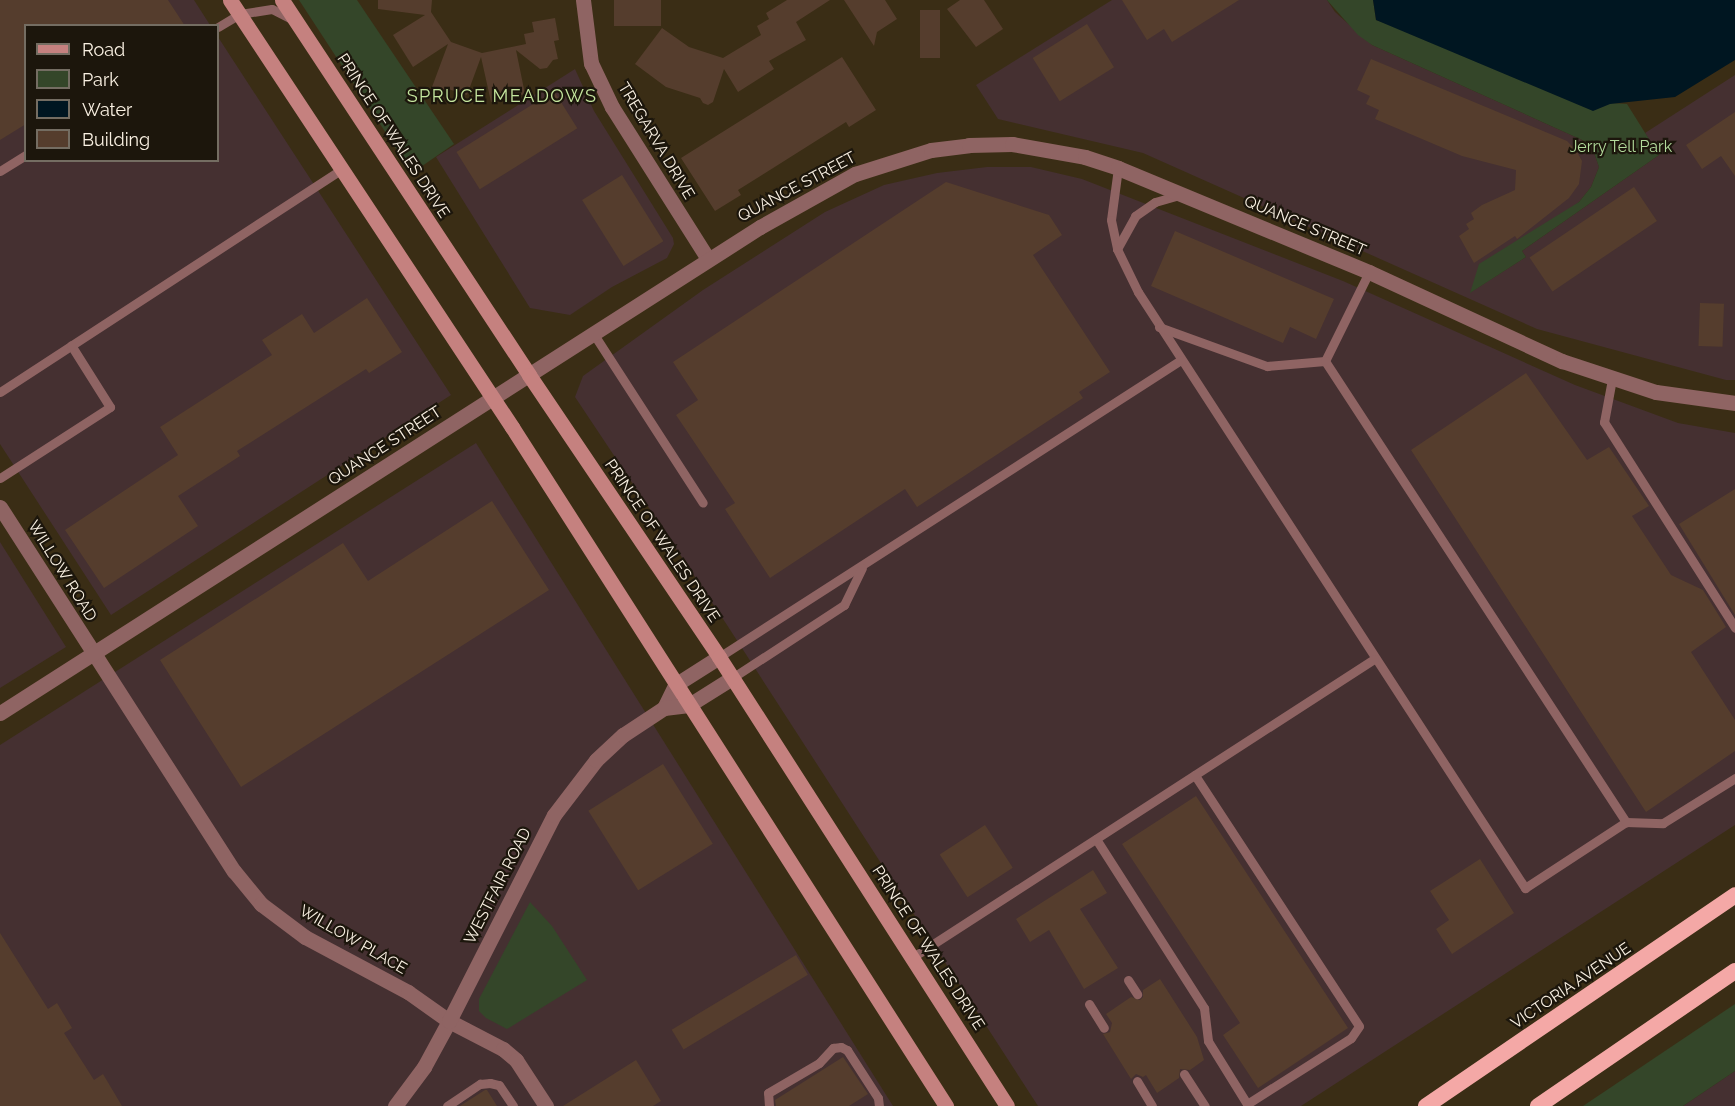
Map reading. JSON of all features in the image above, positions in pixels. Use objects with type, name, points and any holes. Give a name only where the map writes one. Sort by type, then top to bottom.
[{"type":"highway","name":"VICTORIA AVENUE","points":[[1426,1106],[1735,895]]},
{"type":"highway","points":[[1538,1106],[1735,971]]},
{"type":"highway","points":[[1444,1106],[1579,1002]]},
{"type":"main road","points":[[231,0],[493,398],[946,1106]]},
{"type":"main road","name":"PRINCE OF WALES DRIVE","points":[[282,0],[529,375],[719,657],[914,957],[1007,1106]]},
{"type":"street","name":"TREGARVA DRIVE","points":[[583,0],[591,63],[607,98],[708,259]]},
{"type":"street","name":"QUANCE STREET","points":[[0,713],[708,259],[816,194],[855,174],[931,150],[969,145],[1012,144],[1085,157],[1183,194],[1369,272],[1462,317],[1562,361],[1656,392],[1735,403]]},
{"type":"street","name":"WILLOW ROAD","points":[[0,507],[92,654]]},
{"type":"street","name":"WILLOW PLACE","points":[[92,654],[234,871],[261,904],[305,936],[408,992],[449,1021],[495,1043],[510,1055],[546,1106]]},
{"type":"street","points":[[664,708],[675,685],[719,657]]},
{"type":"street","name":"WESTFAIR ROAD","points":[[395,1106],[424,1067],[554,815],[596,760],[623,735],[664,708],[689,705],[732,678]]},
{"type":"lane","points":[[219,26],[240,14],[272,9],[297,22]]},
{"type":"lane","points":[[0,171],[24,155]]},
{"type":"lane","points":[[1118,168],[1111,220],[1123,267],[1159,327],[1374,659],[1526,888],[1626,822],[1663,824],[1735,778]]},
{"type":"lane","points":[[0,392],[341,170]]},
{"type":"lane","points":[[1117,249],[1135,216],[1155,202],[1183,194]]},
{"type":"lane","points":[[1324,361],[1369,272]]},
{"type":"lane","points":[[1159,327],[1267,366],[1324,361]]},
{"type":"lane","points":[[593,333],[703,503]]},
{"type":"lane","points":[[0,478],[110,406],[71,345]]},
{"type":"lane","points":[[719,657],[1181,360]]},
{"type":"lane","points":[[1324,361],[1626,822]]},
{"type":"lane","points":[[1612,379],[1604,422],[1735,628]]},
{"type":"lane","points":[[732,678],[844,605],[862,567]]},
{"type":"lane","points":[[914,957],[1374,659]]},
{"type":"lane","points":[[1096,839],[1204,1008],[1208,1041],[1247,1104],[1351,1038],[1359,1026],[1195,775]]},
{"type":"lane","points":[[1128,980],[1137,994]]},
{"type":"lane","points":[[1089,1004],[1104,1028]]},
{"type":"lane","points":[[769,1106],[768,1094],[819,1063],[833,1048],[841,1047],[847,1050],[878,1098],[879,1106]]},
{"type":"lane","points":[[1184,1074],[1204,1106]]},
{"type":"lane","points":[[1137,1081],[1152,1106]]},
{"type":"lane","points":[[447,1106],[480,1084],[490,1083],[500,1085],[513,1106]]},
{"type":"shaded area","points":[[0,0],[194,0],[209,24],[24,24],[24,162],[219,162],[219,39],[451,395],[111,615],[0,444]]},
{"type":"shaded area","points":[[1112,0],[1327,0],[1335,12],[1372,45],[1591,144],[1599,167],[1591,187],[1579,202],[1471,292],[1526,257],[1522,251],[1659,155],[1645,133],[1735,75],[1735,380],[1726,380],[1537,329],[1143,153],[998,119],[976,85]]},
{"type":"shaded area","points":[[575,69],[594,111],[673,238],[674,244],[667,258],[612,287],[570,315],[530,308],[436,157]]},
{"type":"shaded area","points":[[987,167],[1031,167],[1082,179],[1343,281],[1575,385],[1678,423],[1735,433],[1735,825],[1301,1106],[1038,1106],[727,625],[575,397],[583,376],[703,290],[825,212],[884,185],[937,173]]},
{"type":"shaded area","points":[[476,443],[893,1106],[0,1106],[0,745]]},
{"type":"shaded area","points":[[0,542],[66,647],[0,688]]},
{"type":"shaded area","points":[[1735,1071],[1735,1106],[1683,1106]]},
{"type":"green space","points":[[299,0],[357,0],[454,144],[412,173]]},
{"type":"green space","name":"Jerry Tell Park","points":[[1327,0],[1373,0],[1376,20],[1610,103],[1627,104],[1659,155],[1522,251],[1526,257],[1470,293],[1479,264],[1579,202],[1591,187],[1599,167],[1591,144],[1372,45],[1358,35]]},
{"type":"green space","points":[[530,902],[552,926],[587,980],[507,1029],[486,1018],[479,1011],[479,999]]},
{"type":"green space","points":[[1735,1004],[1735,1071],[1683,1106],[1583,1106]]},
{"type":"water","points":[[1373,0],[1735,0],[1735,60],[1675,97],[1610,104],[1593,111],[1376,20]]},
{"type":"building","points":[[0,0],[168,0],[184,24],[24,24],[24,125],[0,140]]},
{"type":"building","points":[[378,0],[432,0],[431,12],[451,42],[482,53],[526,44],[524,34],[534,32],[532,22],[555,18],[559,40],[554,41],[558,59],[553,60],[547,68],[540,69],[516,50],[525,94],[491,102],[481,57],[467,95],[448,89],[447,92],[432,87],[448,44],[413,67],[393,35],[425,15],[378,9]]},
{"type":"building","points":[[614,0],[661,0],[661,26],[614,26]]},
{"type":"building","points":[[787,0],[830,0],[796,22],[806,40],[769,61],[774,69],[738,92],[724,69],[713,102],[708,105],[700,98],[666,87],[635,64],[662,28],[689,47],[723,58],[761,35],[757,26],[769,19],[766,13]]},
{"type":"building","points":[[844,0],[885,0],[897,19],[877,32],[874,46]]},
{"type":"building","points":[[960,0],[984,0],[1003,29],[976,47],[947,9]]},
{"type":"building","points":[[1122,0],[1239,0],[1172,42],[1164,29],[1147,40]]},
{"type":"building","points":[[920,10],[940,10],[940,58],[920,58]]},
{"type":"building","points":[[1087,24],[1114,67],[1060,101],[1033,58]]},
{"type":"building","points":[[842,57],[876,110],[849,127],[846,122],[738,190],[741,195],[715,211],[681,158]]},
{"type":"building","points":[[1371,59],[1567,141],[1582,161],[1579,184],[1569,198],[1517,239],[1515,236],[1474,263],[1459,236],[1469,229],[1466,224],[1474,219],[1471,213],[1482,205],[1515,190],[1516,170],[1462,156],[1375,119],[1379,110],[1366,104],[1370,96],[1357,90]]},
{"type":"building","points":[[554,91],[577,128],[480,189],[456,152]]},
{"type":"building","points":[[1735,112],[1735,176],[1721,156],[1702,169],[1686,145]]},
{"type":"building","points":[[622,175],[663,241],[623,266],[582,200]]},
{"type":"building","points":[[946,182],[1049,215],[1062,235],[1033,255],[1110,372],[1079,392],[1083,398],[917,507],[905,489],[770,578],[725,509],[735,503],[676,415],[698,400],[673,362]]},
{"type":"building","points":[[1634,187],[1657,221],[1552,291],[1530,257]]},
{"type":"building","points":[[1175,231],[1334,299],[1316,339],[1290,327],[1283,343],[1151,286]]},
{"type":"building","points":[[367,298],[402,352],[369,373],[366,369],[237,451],[240,456],[178,496],[198,526],[104,588],[65,530],[178,455],[160,427],[272,355],[262,340],[302,314],[314,333]]},
{"type":"building","points":[[1700,303],[1724,304],[1722,347],[1698,346]]},
{"type":"building","points":[[1526,373],[1587,460],[1609,447],[1649,506],[1632,516],[1671,575],[1703,590],[1726,627],[1691,652],[1735,720],[1735,751],[1646,812],[1411,450]]},
{"type":"building","points":[[1735,489],[1735,615],[1679,524]]},
{"type":"building","points":[[492,501],[549,590],[241,787],[160,660],[343,543],[368,581]]},
{"type":"building","points":[[663,764],[713,844],[638,890],[588,811]]},
{"type":"building","points":[[1196,796],[1348,1028],[1258,1088],[1223,1035],[1240,1023],[1122,844]]},
{"type":"building","points":[[985,825],[1013,868],[967,897],[940,854]]},
{"type":"building","points":[[1480,859],[1514,913],[1452,954],[1436,929],[1449,920],[1430,891]]},
{"type":"building","points":[[1093,870],[1107,893],[1080,909],[1118,968],[1084,989],[1049,930],[1030,942],[1016,919]]},
{"type":"building","points":[[0,933],[48,1009],[57,1003],[72,1028],[64,1033],[94,1080],[103,1074],[122,1106],[0,1106]]},
{"type":"building","points":[[796,955],[808,975],[684,1049],[672,1030]]},
{"type":"building","points":[[1160,979],[1197,1037],[1204,1060],[1190,1070],[1180,1069],[1179,1078],[1157,1093],[1146,1075],[1143,1077],[1136,1074],[1131,1079],[1103,1034],[1110,1032],[1112,1023],[1106,1014],[1131,997],[1140,1000],[1143,997],[1143,990]]},
{"type":"building","points":[[843,1057],[868,1094],[849,1106],[776,1106],[775,1100]]},
{"type":"building","points":[[636,1060],[661,1101],[653,1106],[563,1106]]},
{"type":"building","points":[[485,1090],[497,1106],[460,1106]]},
{"type":"district","name":"SPRUCE MEADOWS","points":[[502,96]]}]
